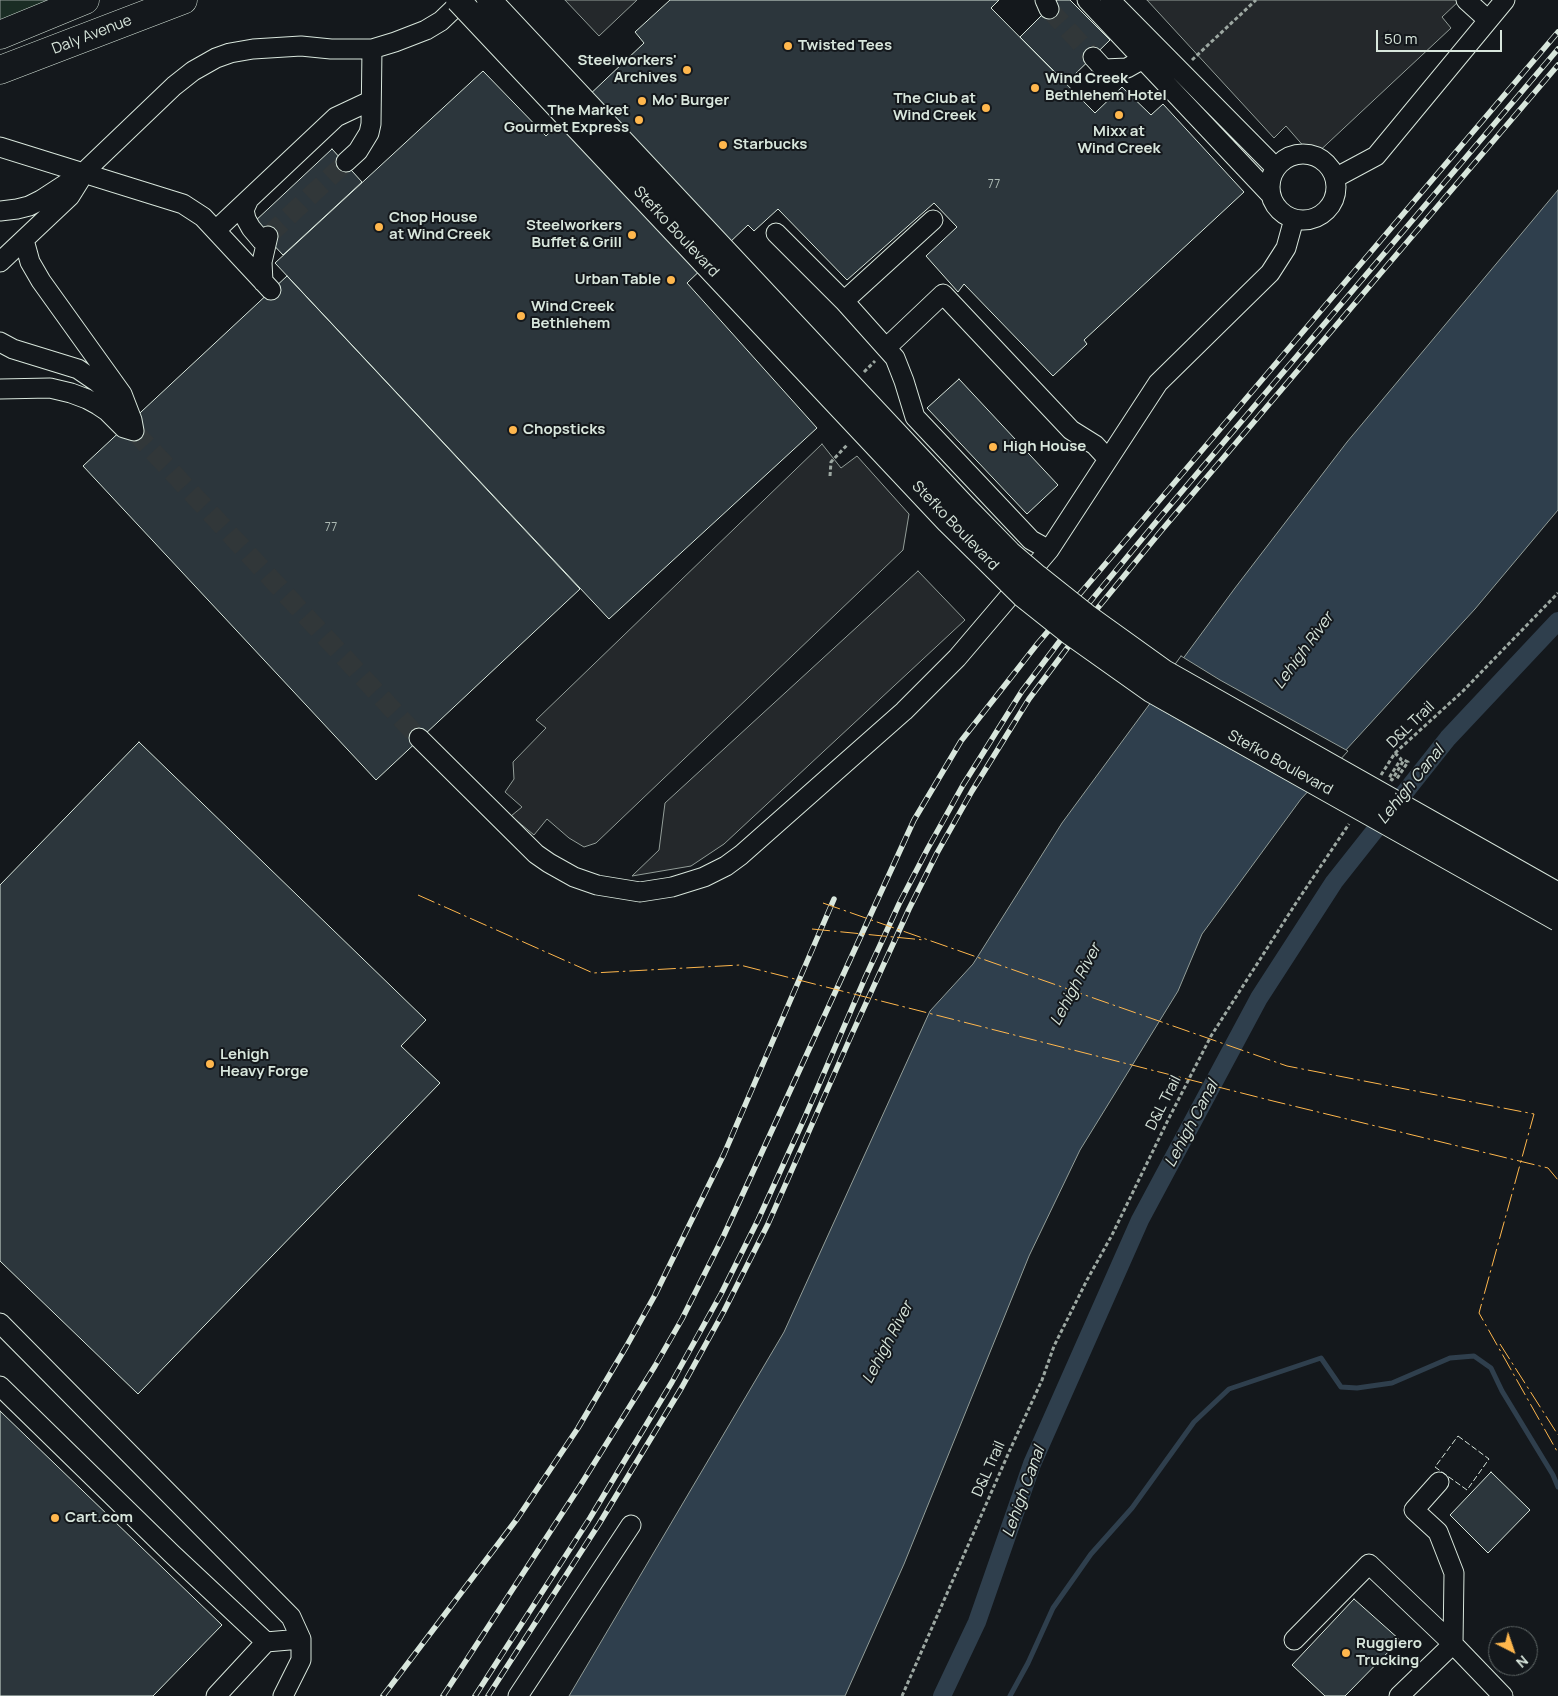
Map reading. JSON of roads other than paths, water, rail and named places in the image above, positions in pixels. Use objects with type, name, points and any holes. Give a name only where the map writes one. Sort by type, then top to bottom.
[{"type":"highway","points":[[0,35],[85,0]]},
{"type":"highway","name":"Daly Avenue","points":[[0,70],[183,0]]},
{"type":"main road","name":"Stefko Boulevard","points":[[458,0],[948,521],[1023,595],[1072,634],[1151,690],[1558,919]]},
{"type":"main road","name":"Stefko Boulevard","points":[[489,0],[923,463],[1009,552],[1037,577],[1086,616],[1164,672],[1558,894]]},
{"type":"street","points":[[0,211],[29,206],[84,172],[174,86],[193,71],[216,58],[252,49],[301,46],[330,50],[372,49],[426,30],[441,21],[463,0]]},
{"type":"street","points":[[1087,0],[1149,52],[1276,168]]},
{"type":"street","points":[[1110,0],[1149,52],[1270,194],[1274,204],[1281,212],[1294,219],[1301,220],[1311,219],[1321,214],[1330,207],[1334,198],[1335,178],[1329,166],[1320,158],[1310,154],[1299,154],[1288,157],[1279,163],[1270,183],[1270,194]]},
{"type":"street","points":[[1466,0],[1488,20]]},
{"type":"street","points":[[1335,178],[1376,156],[1505,0]]},
{"type":"street","points":[[346,162],[358,151],[370,133],[372,49]]},
{"type":"street","points":[[1093,57],[1104,69],[1127,68],[1149,52]]},
{"type":"street","points":[[216,230],[336,117],[370,101]]},
{"type":"street","points":[[0,147],[183,204],[203,217],[267,286],[262,262],[265,238]]},
{"type":"street","points":[[0,262],[70,196],[84,172]]},
{"type":"street","points":[[249,199],[244,210],[246,219],[251,228],[265,238]]},
{"type":"street","points":[[420,738],[536,854],[549,864],[574,877],[596,885],[640,892],[672,887],[704,877],[726,866],[741,855],[904,711],[956,658],[1049,550],[1158,383],[1270,273],[1286,248],[1294,219]]},
{"type":"street","points":[[844,302],[933,220]]},
{"type":"street","points":[[776,233],[844,302],[895,358],[915,417],[1031,540],[1049,550]]},
{"type":"street","points":[[243,260],[265,238]]},
{"type":"street","points":[[24,240],[30,262],[41,281],[122,394],[128,424]]},
{"type":"street","points":[[886,348],[943,294],[1071,430],[1095,445],[1108,459]]},
{"type":"street","points":[[0,342],[13,349],[66,365],[86,374],[116,398],[128,424]]},
{"type":"street","points":[[0,389],[50,388],[71,393],[87,399],[128,424]]},
{"type":"street","points":[[0,1323],[292,1617],[301,1639],[301,1660],[283,1696]]},
{"type":"street","points":[[0,1386],[172,1554],[266,1642]]},
{"type":"street","points":[[1400,1696],[1453,1644],[1454,1573],[1438,1532],[1414,1510],[1439,1482]]},
{"type":"street","points":[[518,1696],[631,1525]]},
{"type":"street","points":[[1294,1640],[1369,1564],[1453,1644],[1503,1696]]},
{"type":"street","points":[[216,1696],[266,1642],[301,1639]]},
{"type":"water","name":"Lehigh River","points":[[1558,190],[1558,510],[1475,609],[1301,799],[1202,934],[1178,991],[1080,1150],[1029,1256],[904,1564],[845,1696],[569,1696],[784,1332],[930,1011],[973,964],[1062,823],[1235,588],[1347,442]]},
{"type":"waterway","name":"Lehigh Canal","points":[[942,1696],[977,1622],[1032,1464],[1140,1220],[1259,998],[1334,882],[1448,738],[1558,621]]},
{"type":"waterway","points":[[1010,1696],[1028,1663],[1053,1608],[1091,1554],[1132,1508],[1194,1422],[1229,1389],[1321,1358],[1341,1387],[1357,1388],[1392,1383],[1450,1358],[1474,1356],[1491,1368],[1502,1391],[1553,1475],[1558,1487]]},
{"type":"tunnel","points":[[1049,9],[1093,57]]},
{"type":"tunnel","points":[[268,236],[346,162]]},
{"type":"tunnel","points":[[134,431],[419,738]]},
{"type":"railway","points":[[443,1696],[580,1486],[682,1319],[724,1235],[914,820],[961,741],[1038,643],[1558,32]]},
{"type":"railway","points":[[475,1696],[590,1518],[672,1382],[721,1294],[758,1220],[899,904],[963,785],[1022,691],[1084,609],[1161,516],[1558,49]]},
{"type":"railway","points":[[488,1696],[599,1524],[682,1387],[724,1311],[768,1224],[909,909],[937,853],[972,791],[1029,699],[1092,615],[1161,531],[1558,65]]},
{"type":"railway","points":[[383,1696],[517,1519],[578,1428],[626,1347],[655,1295],[724,1154],[834,899]]},
{"type":"place","name":"Twisted Tees","points":[[788,46]]},
{"type":"place","name":"Steelworkers' Archives","points":[[687,70]]},
{"type":"place","name":"Wind Creek Bethlehem Hotel","points":[[1035,88]]},
{"type":"place","name":"Mo' Burger","points":[[642,101]]},
{"type":"place","name":"The Club at Wind Creek","points":[[986,108]]},
{"type":"place","name":"Mixx at Wind Creek","points":[[1119,115]]},
{"type":"place","name":"The Market Gourmet Express","points":[[639,120]]},
{"type":"place","name":"Starbucks","points":[[723,145]]},
{"type":"place","name":"Chop House at Wind Creek","points":[[379,227]]},
{"type":"place","name":"Steelworkers Buffet & Grill","points":[[632,235]]},
{"type":"place","name":"Urban Table","points":[[671,280]]},
{"type":"place","name":"Wind Creek Bethlehem","points":[[521,316]]},
{"type":"place","name":"Chopsticks","points":[[513,430]]},
{"type":"place","name":"High House","points":[[993,447]]},
{"type":"place","name":"Lehigh Heavy Forge","points":[[210,1064]]},
{"type":"place","name":"Cart.com","points":[[55,1518]]},
{"type":"place","name":"Ruggiero Trucking","points":[[1346,1653]]}]
